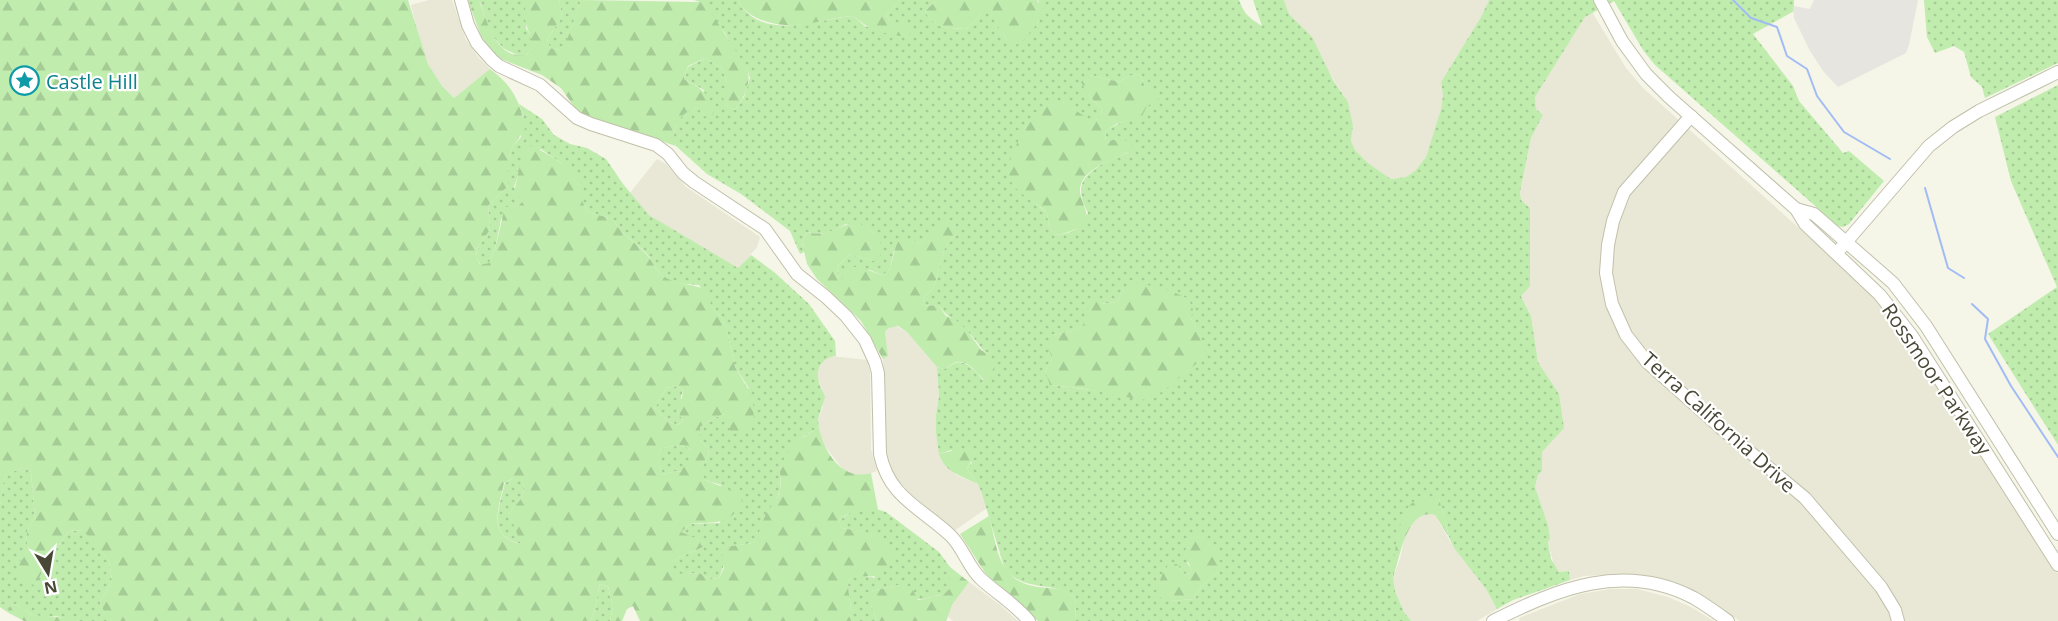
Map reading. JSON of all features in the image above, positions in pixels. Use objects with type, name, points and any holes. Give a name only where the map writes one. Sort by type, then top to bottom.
[{"type":"street","points":[[461,0],[468,25],[477,44],[499,66],[540,85],[577,118],[656,145],[668,154],[683,173],[694,182],[765,230],[797,274],[846,316],[865,340],[878,372],[880,454],[892,485],[906,500],[952,537],[978,576],[1029,621]]},
{"type":"street","name":"Rossmoor Parkway","points":[[1600,0],[1633,58],[1669,97],[1796,209],[1806,224],[1880,295],[1912,336],[2058,565]]},
{"type":"street","points":[[1836,254],[1929,146],[1953,127],[1979,111],[2058,72]]},
{"type":"street","name":"Terra California Drive","points":[[1691,116],[1624,192],[1621,199],[1608,245],[1606,273],[1612,304],[1626,335],[1647,362],[1805,498],[1881,587],[1895,610],[1898,621]]},
{"type":"street","name":"Rossmoor Parkway","points":[[1796,209],[1814,214],[1893,283],[1926,326],[2058,534]]},
{"type":"street","points":[[1493,621],[1557,592],[1594,582],[1615,580],[1642,582],[1675,590],[1694,598],[1728,621]]},
{"type":"shaded area","points":[[429,0],[452,0],[466,40],[490,69],[454,98],[442,86],[428,64],[420,41],[411,5]]},
{"type":"shaded area","points":[[1284,0],[1489,0],[1441,82],[1443,95],[1441,109],[1426,157],[1415,171],[1406,177],[1391,179],[1368,163],[1355,150],[1351,141],[1353,125],[1348,102],[1298,23],[1289,14]]},
{"type":"shaded area","points":[[1814,0],[1918,0],[1906,53],[1838,87],[1823,71],[1794,18],[1793,6],[1810,9]]},
{"type":"shaded area","points":[[1592,12],[1626,68],[1643,88],[1858,281],[1907,338],[2058,574],[2058,621],[1740,621],[1697,592],[1672,581],[1620,574],[1584,576],[1570,580],[1569,571],[1559,572],[1555,569],[1548,542],[1548,525],[1535,487],[1538,475],[1542,471],[1542,452],[1559,394],[1538,362],[1531,316],[1521,295],[1526,289],[1530,208],[1521,200],[1520,192],[1531,138],[1543,115],[1536,109],[1535,97],[1585,17]]},
{"type":"shaded area","points":[[657,159],[666,164],[686,187],[760,237],[757,247],[738,269],[649,215],[630,193]]},
{"type":"shaded area","points":[[894,325],[907,332],[937,367],[939,396],[936,433],[941,460],[956,475],[978,484],[987,508],[954,531],[913,498],[894,475],[888,462],[883,359],[888,356],[885,332]]},
{"type":"shaded area","points":[[831,356],[867,360],[870,372],[871,449],[877,471],[862,476],[845,472],[821,439],[818,419],[823,407],[822,389],[817,372],[823,362]]},
{"type":"shaded area","points":[[1422,515],[1435,515],[1454,548],[1486,589],[1497,609],[1477,621],[1411,621],[1404,612],[1395,591],[1393,577],[1405,536],[1414,521]]},
{"type":"shaded area","points":[[969,582],[1018,621],[953,621],[947,616]]},
{"type":"shaded area","points":[[1611,589],[1637,589],[1668,597],[1714,621],[1520,621],[1519,618],[1580,594]]},
{"type":"green space","points":[[0,0],[408,0],[428,64],[442,86],[454,98],[490,69],[510,88],[521,110],[525,129],[513,146],[508,160],[508,186],[488,206],[490,230],[479,245],[476,254],[480,265],[489,263],[495,249],[505,207],[518,206],[524,200],[514,193],[523,151],[531,146],[552,157],[573,174],[580,185],[582,201],[588,212],[613,219],[664,277],[709,292],[711,306],[722,318],[735,367],[753,397],[754,422],[751,430],[739,435],[730,431],[725,414],[700,427],[700,440],[708,448],[709,454],[703,463],[700,475],[705,480],[738,493],[742,502],[732,516],[726,519],[690,524],[681,532],[697,539],[703,547],[676,559],[668,566],[671,574],[699,573],[711,579],[719,578],[724,568],[722,553],[731,546],[753,543],[757,536],[766,514],[779,494],[780,471],[785,457],[800,440],[819,427],[825,446],[843,469],[861,475],[871,473],[878,510],[866,508],[847,514],[838,521],[842,528],[875,535],[882,539],[892,551],[895,560],[877,576],[856,577],[848,580],[851,621],[640,621],[633,606],[627,609],[622,621],[610,621],[613,606],[608,587],[600,584],[590,621],[112,621],[105,614],[100,602],[112,581],[109,561],[83,530],[69,531],[47,562],[35,586],[18,575],[20,562],[29,550],[26,537],[35,517],[31,472],[24,467],[8,475],[3,483],[0,504]],"holes":[[[677,386],[683,390],[682,398],[675,402],[677,411],[683,420],[678,425],[669,422],[655,408],[666,388]],[[683,445],[691,450],[691,459],[683,464],[681,472],[676,471],[663,475],[658,458],[661,448]],[[514,478],[521,478],[525,488],[520,500],[509,513],[521,544],[503,535],[499,528],[497,520],[504,483]]]},
{"type":"green space","points":[[468,0],[527,0],[526,28],[532,39],[532,48],[526,55],[519,56],[503,48],[491,34],[480,2],[471,9]]},
{"type":"green space","points":[[527,0],[559,0],[562,17],[547,39],[550,48],[560,50],[567,40],[581,0],[700,2],[708,8],[747,68],[748,85],[744,95],[735,110],[726,106],[722,95],[727,81],[722,68],[705,58],[688,66],[684,79],[704,92],[714,112],[710,119],[697,107],[685,113],[675,127],[676,146],[596,120],[577,111],[561,88],[542,75],[496,57],[481,36],[471,9],[479,1],[490,29],[500,46],[507,52],[526,55],[532,48],[525,20]]},
{"type":"green space","points":[[559,0],[581,0],[567,41],[560,50],[550,48],[547,39],[562,17]]},
{"type":"green space","points":[[694,0],[738,0],[748,13],[761,21],[775,25],[791,25],[853,16],[866,27],[890,21],[886,16],[900,0],[937,0],[925,11],[933,21],[942,26],[966,29],[978,18],[985,5],[1007,40],[1030,31],[1039,21],[1039,1],[1037,0],[1239,0],[1248,16],[1262,26],[1253,0],[1284,0],[1289,14],[1312,37],[1333,80],[1348,102],[1353,125],[1351,141],[1355,150],[1368,163],[1391,179],[1406,177],[1415,171],[1426,157],[1441,109],[1443,95],[1441,82],[1489,0],[1794,0],[1794,11],[1753,34],[1793,86],[1799,101],[1843,153],[1849,151],[1884,181],[1849,224],[1843,227],[1838,226],[1655,65],[1643,50],[1614,1],[1585,17],[1535,97],[1536,109],[1543,115],[1531,138],[1520,192],[1521,200],[1530,208],[1530,286],[1521,296],[1531,316],[1538,362],[1559,394],[1564,428],[1542,452],[1542,471],[1538,475],[1535,487],[1548,525],[1551,559],[1559,572],[1569,571],[1570,580],[1513,600],[1497,609],[1486,589],[1454,548],[1439,498],[1413,502],[1393,577],[1395,591],[1404,612],[1411,621],[1075,621],[1074,597],[1056,589],[1022,582],[1005,570],[982,494],[967,469],[972,462],[951,450],[939,454],[936,433],[939,396],[937,367],[944,369],[957,362],[962,362],[970,366],[983,380],[988,354],[938,305],[922,306],[925,296],[934,287],[945,247],[956,233],[950,221],[940,226],[922,242],[909,243],[894,251],[889,271],[882,275],[870,270],[839,280],[837,267],[850,254],[873,261],[879,246],[879,238],[866,228],[846,224],[827,233],[807,232],[802,242],[804,252],[800,254],[790,231],[741,194],[707,174],[676,146],[673,137],[677,121],[686,111],[697,107],[705,116],[704,90],[684,79],[688,67],[705,58],[722,68],[727,81],[723,95],[726,106],[735,110],[744,97],[750,78],[747,68],[738,58],[725,33],[700,2]],"holes":[[[1140,74],[1146,90],[1146,108],[1105,132],[1106,142],[1128,153],[1099,166],[1086,177],[1082,183],[1081,193],[1088,213],[1075,230],[1055,235],[1049,227],[1047,213],[1014,186],[1063,102],[1090,121],[1100,119],[1102,109],[1088,95],[1090,75],[1119,82],[1129,76]],[[1123,289],[1191,318],[1199,335],[1178,377],[1162,392],[1099,391],[1051,385],[1045,371],[1052,358],[1052,335],[1069,332],[1084,325],[1088,310],[1100,304],[1117,302]],[[1187,562],[1219,571],[1201,587],[1194,599],[1171,601],[1177,564],[1183,574],[1193,573]]]},
{"type":"green space","points":[[738,0],[900,0],[886,16],[890,21],[908,25],[912,32],[906,37],[873,31],[853,16],[801,25],[768,22],[747,12]]},
{"type":"green space","points":[[937,0],[1037,0],[1044,11],[1028,36],[1015,45],[1007,40],[985,6],[978,18],[966,29],[947,28],[937,24],[925,11]]},
{"type":"green space","points":[[1924,0],[2058,0],[2058,63],[1985,98],[1982,87],[1971,77],[1964,52],[1954,46],[1935,53],[1927,37]]},
{"type":"green space","points":[[1140,74],[1145,87],[1159,99],[1146,108],[1141,124],[1131,119],[1116,124],[1105,132],[1106,141],[1125,140],[1134,148],[1088,174],[1080,188],[1087,221],[1072,231],[1055,235],[1049,227],[1047,213],[1017,190],[1010,177],[1009,166],[1018,141],[1033,118],[1048,102],[1063,102],[1090,120],[1100,119],[1102,109],[1088,95],[1081,82],[1090,75],[1119,82],[1129,76]]},
{"type":"green space","points":[[2058,85],[2058,445],[1988,334],[2057,287],[2011,181],[1995,117]]},
{"type":"green space","points":[[519,104],[542,119],[554,135],[570,144],[587,148],[606,159],[649,215],[738,268],[751,255],[774,272],[809,304],[835,341],[836,356],[825,360],[818,373],[825,397],[818,419],[819,427],[804,436],[780,469],[780,490],[774,506],[764,517],[762,530],[753,543],[731,546],[719,578],[711,579],[699,573],[671,575],[667,566],[676,559],[703,547],[697,539],[680,533],[690,524],[720,523],[721,485],[705,480],[699,475],[709,454],[708,448],[700,440],[700,427],[725,414],[749,388],[735,367],[722,318],[711,306],[699,285],[666,279],[646,253],[624,234],[613,219],[588,212],[580,199],[580,183],[561,163],[541,149],[519,173],[514,187],[525,200],[501,219],[495,249],[489,263],[481,266],[476,255],[479,245],[490,230],[488,206],[508,186],[508,160],[513,146],[521,137],[523,116]]},
{"type":"green space","points":[[950,221],[955,223],[956,233],[945,247],[934,287],[925,296],[922,306],[938,305],[946,316],[956,320],[967,330],[981,350],[988,354],[995,363],[993,373],[987,381],[962,362],[944,369],[937,367],[907,332],[898,326],[889,328],[885,332],[888,356],[883,359],[861,321],[817,279],[807,264],[802,242],[807,232],[827,232],[858,222],[880,238],[880,257],[873,261],[850,254],[837,267],[839,279],[842,279],[851,267],[859,267],[882,275],[889,271],[898,239],[909,243],[922,242],[939,226]]},
{"type":"green space","points":[[1131,283],[1161,288],[1189,299],[1193,310],[1191,318],[1206,349],[1196,364],[1162,392],[1142,400],[1050,385],[1045,371],[1052,358],[1047,344],[1052,335],[1069,332],[1083,325],[1091,300],[1100,304],[1117,302],[1123,289]]},
{"type":"green space","points":[[677,386],[683,390],[677,411],[683,420],[678,425],[669,422],[655,408],[666,388]]},
{"type":"green space","points":[[683,445],[691,450],[691,459],[681,472],[676,471],[663,475],[658,458],[661,448]]},
{"type":"green space","points":[[959,449],[970,451],[974,456],[967,469],[978,484],[950,470],[945,466],[939,454]]},
{"type":"green space","points":[[24,467],[31,472],[35,517],[26,537],[29,550],[20,562],[35,585],[47,562],[69,531],[84,530],[109,561],[112,581],[100,602],[112,621],[79,621],[56,616],[43,617],[32,615],[16,604],[10,606],[7,612],[0,607],[2,487],[8,475]]},
{"type":"green space","points":[[514,478],[521,478],[525,488],[520,500],[509,513],[522,544],[503,535],[498,520],[505,483]]},
{"type":"green space","points":[[1423,498],[1439,498],[1449,537],[1435,515],[1425,515],[1417,519],[1406,536],[1393,577],[1397,539],[1402,519],[1411,504]]},
{"type":"green space","points":[[857,508],[873,508],[886,512],[939,552],[950,567],[950,588],[943,595],[921,599],[910,595],[899,585],[871,591],[871,605],[877,621],[851,621],[848,580],[860,575],[875,578],[864,532],[842,528],[838,521]]},
{"type":"green space","points":[[989,516],[998,551],[1007,571],[1024,584],[1061,590],[1074,597],[1075,621],[1038,621],[986,574],[960,534]]},
{"type":"green space","points":[[1198,533],[1215,549],[1219,571],[1201,587],[1194,599],[1171,601],[1159,597],[1160,580],[1169,564],[1177,564],[1183,574],[1192,573],[1185,551],[1189,538]]},
{"type":"green space","points":[[950,567],[969,582],[952,605],[946,621],[877,621],[871,605],[871,591],[899,585],[911,587],[918,600],[943,595],[950,588]]},
{"type":"green space","points":[[600,584],[608,587],[613,606],[610,621],[590,621],[594,613]]},
{"type":"green space","points":[[16,604],[32,615],[71,618],[79,621],[24,621],[7,612],[10,606]]},
{"type":"waterway","points":[[1733,0],[1751,18],[1777,27],[1787,56],[1807,69],[1817,96],[1844,132],[1890,159]]},
{"type":"waterway","points":[[1925,188],[1948,268],[1964,278]]},
{"type":"waterway","points":[[1972,304],[1988,319],[1985,339],[2011,386],[2058,457]]},
{"type":"place","name":"Castle Hill","points":[[25,81]]}]
